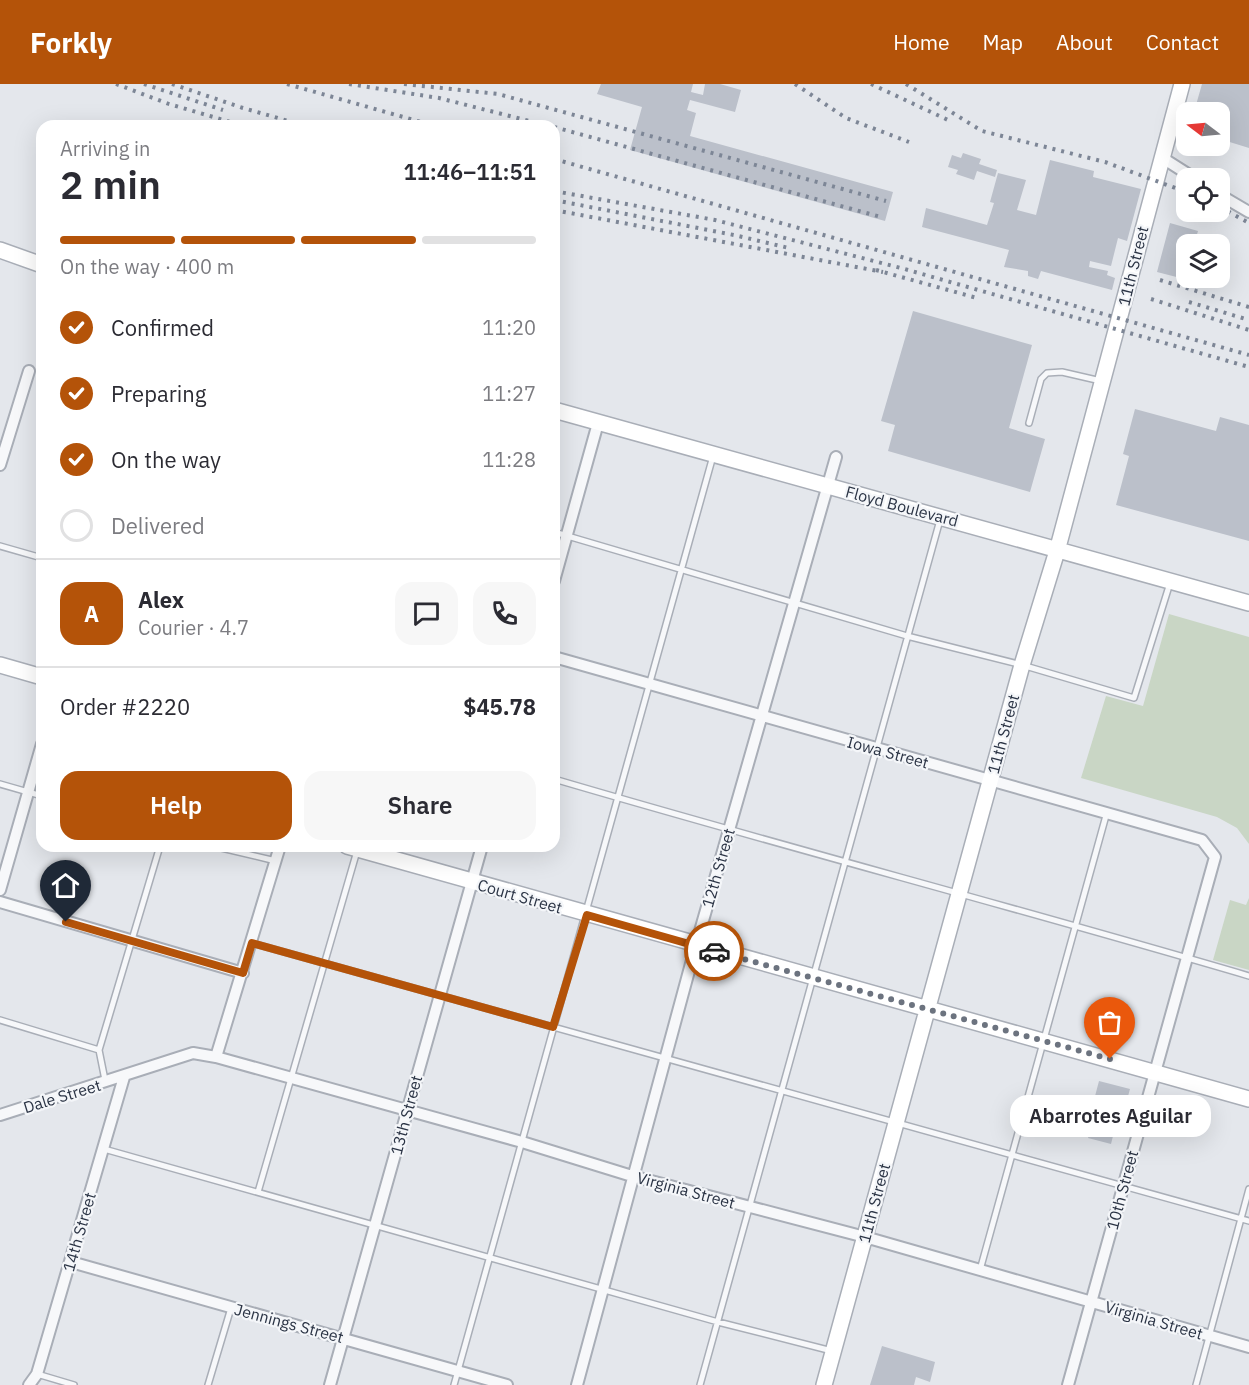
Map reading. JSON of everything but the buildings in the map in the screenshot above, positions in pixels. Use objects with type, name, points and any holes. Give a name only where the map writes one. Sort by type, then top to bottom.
[{"type":"main road","name":"11th Street","points":[[824,1385],[990,779],[1057,551],[1182,84]]},
{"type":"main road","points":[[0,250],[36,263]]},
{"type":"main road","name":"Floyd Boulevard","points":[[560,412],[1249,603]]},
{"type":"main road","points":[[0,665],[36,674]]},
{"type":"main road","name":"Court Street","points":[[366,852],[1249,1099]]},
{"type":"street","points":[[1161,157],[1178,168]]},
{"type":"street","points":[[1230,201],[1249,212]]},
{"type":"street","points":[[0,465],[29,371]]},
{"type":"street","points":[[560,556],[598,423]]},
{"type":"street","name":"12th Street","points":[[577,1385],[696,945],[836,457]]},
{"type":"street","name":"Iowa Street","points":[[560,659],[1202,840],[1215,857]]},
{"type":"street","points":[[0,890],[36,765]]},
{"type":"street","points":[[216,1057],[278,852]]},
{"type":"street","name":"13th Street","points":[[330,1385],[480,852]]},
{"type":"street","name":"10th Street","points":[[1068,1385],[1215,857]]},
{"type":"street","points":[[0,902],[243,973]]},
{"type":"street","name":"Virginia Street","points":[[124,1077],[193,1053],[216,1057],[522,1142],[632,1176],[865,1237],[1249,1347]]},
{"type":"street","name":"Dale Street","points":[[0,1115],[124,1077]]},
{"type":"street","name":"14th Street","points":[[29,1385],[37,1374],[124,1077]]},
{"type":"street","name":"Jennings Street","points":[[71,1262],[507,1385]]},
{"type":"lane","points":[[1029,423],[1041,379],[1047,373],[1062,372],[1103,381]]},
{"type":"lane","points":[[454,1385],[553,1027],[587,915],[616,798],[713,455]]},
{"type":"lane","points":[[700,1385],[751,1208],[875,749],[941,516]]},
{"type":"lane","points":[[560,534],[907,636],[1022,665],[1134,698],[1170,581]]},
{"type":"lane","points":[[0,546],[36,556]]},
{"type":"lane","points":[[560,781],[729,832],[846,862],[1249,976]]},
{"type":"lane","points":[[0,784],[36,794]]},
{"type":"lane","points":[[980,1270],[1107,812]]},
{"type":"lane","points":[[106,1082],[99,1050],[158,852]]},
{"type":"lane","points":[[238,852],[276,861]]},
{"type":"lane","points":[[258,1192],[326,964],[351,852]]},
{"type":"lane","points":[[252,943],[1249,1221]]},
{"type":"lane","points":[[0,1020],[99,1050]]},
{"type":"lane","points":[[103,1149],[718,1322],[834,1352]]},
{"type":"lane","points":[[1196,1385],[1249,1189]]},
{"type":"lane","points":[[208,1385],[231,1308]]},
{"type":"lane","points":[[37,1374],[74,1385]]},
{"type":"green space","points":[[1169,614],[1249,637],[1249,844],[1237,828],[1217,817],[1081,778],[1106,696],[1143,706]]},
{"type":"green space","points":[[1249,898],[1249,970],[1213,960],[1230,900],[1246,905]]},
{"type":"railway","points":[[116,84],[169,104],[224,120]]},
{"type":"railway","points":[[144,84],[223,110]]},
{"type":"railway","points":[[172,84],[285,120]]},
{"type":"railway","points":[[287,84],[414,120]]},
{"type":"railway","points":[[349,84],[439,98],[525,120]]},
{"type":"railway","points":[[404,84],[498,94],[886,201]]},
{"type":"railway","points":[[795,84],[846,118],[909,142]]},
{"type":"railway","points":[[871,84],[948,120]]},
{"type":"railway","points":[[906,84],[982,131],[1105,162],[1176,188]]},
{"type":"railway","points":[[560,129],[881,217]]},
{"type":"railway","points":[[560,161],[1249,355]]},
{"type":"railway","points":[[560,192],[715,220],[901,268],[1249,367]]},
{"type":"railway","points":[[560,201],[789,248]]},
{"type":"railway","points":[[560,211],[883,272]]},
{"type":"railway","points":[[1230,213],[1249,223]]},
{"type":"railway","points":[[876,270],[977,298]]},
{"type":"railway","points":[[1160,280],[1249,307]]},
{"type":"railway","points":[[1151,299],[1249,330]]},
{"type":"railway","points":[[1189,302],[1249,320]]},
{"type":"way so far","points":[[714,951],[1110,1059]]},
{"type":"place","name":"Abarrotes Aguilar","points":[[1110,1059]]},
{"type":"route","points":[[66,922],[243,973],[252,943],[553,1027],[587,915],[714,951]]}]
